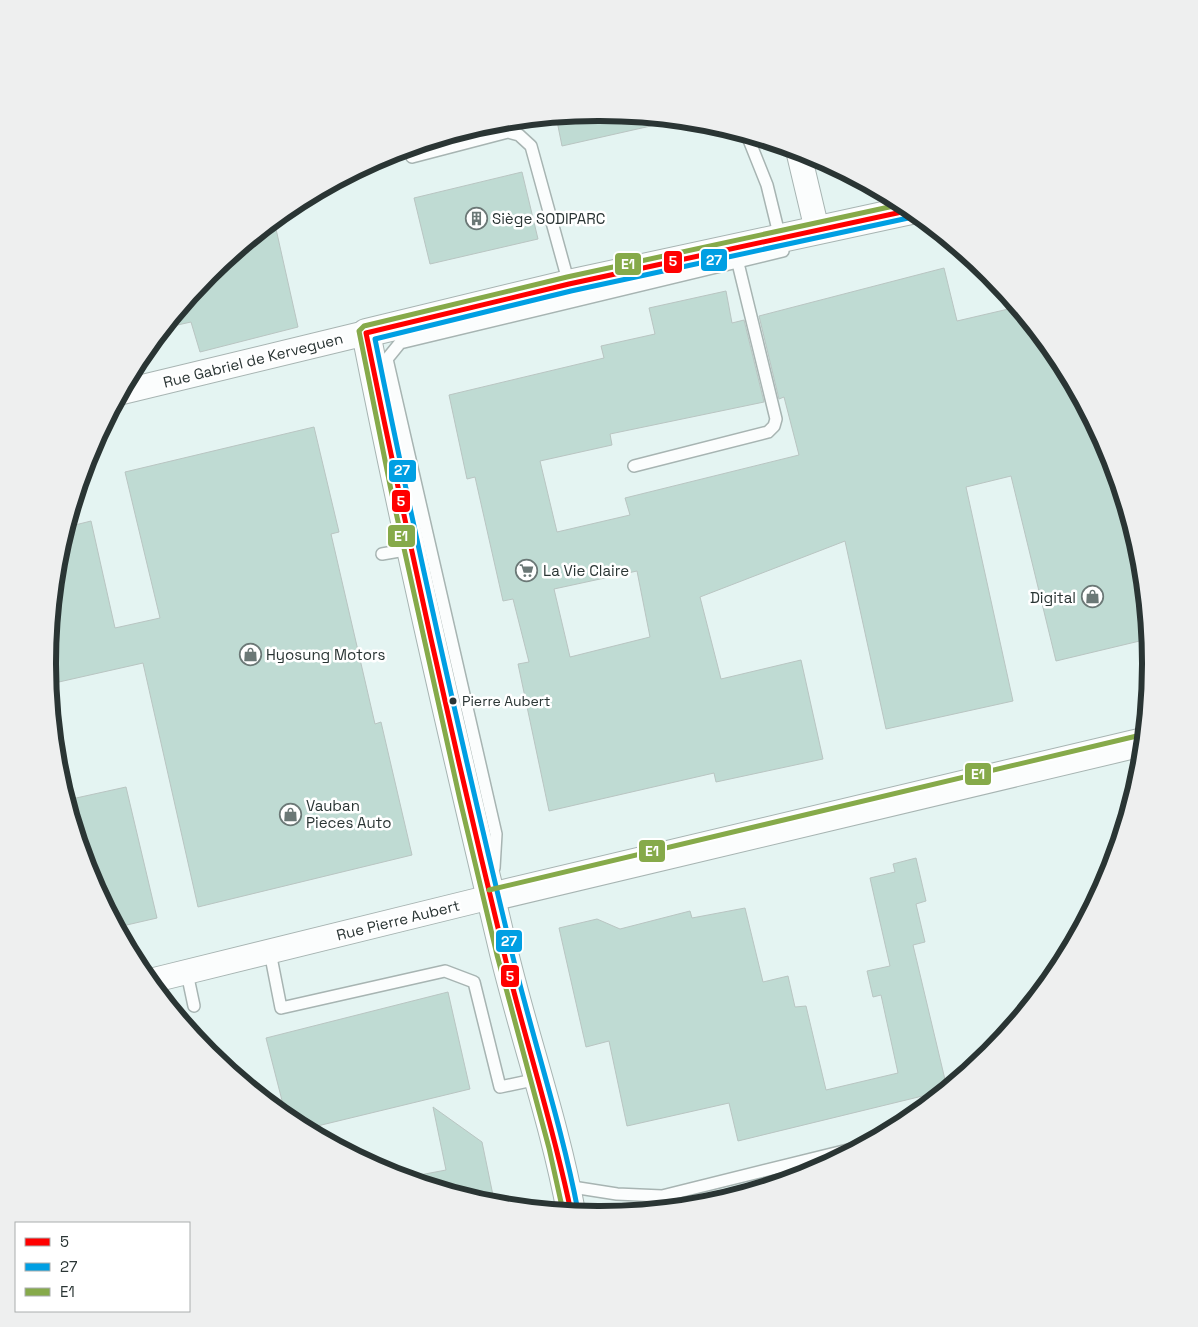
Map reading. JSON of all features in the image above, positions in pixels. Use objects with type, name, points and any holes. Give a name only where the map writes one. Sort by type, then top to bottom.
[{"type":"street","points":[[800,160],[817,230]]},
{"type":"street","name":"Rue Gabriel de Kerveguen","points":[[130,390],[569,284],[736,256],[780,238],[901,212]]},
{"type":"street","points":[[366,333],[411,549],[491,897],[540,1079],[570,1205]]},
{"type":"street","name":"Rue Pierre Aubert","points":[[158,980],[491,897],[1135,744]]},
{"type":"lane","points":[[412,157],[508,132],[519,135],[531,146],[569,284]]},
{"type":"lane","points":[[750,143],[767,185],[780,238]]},
{"type":"lane","points":[[491,897],[496,834],[387,359],[400,343],[736,256],[912,220]]},
{"type":"lane","points":[[634,466],[768,432],[774,426],[776,419],[736,256]]},
{"type":"lane","points":[[382,554],[411,549]]},
{"type":"lane","points":[[270,952],[281,1008],[444,971],[474,982],[500,1087],[540,1079]]},
{"type":"lane","points":[[187,972],[194,1006]]},
{"type":"lane","points":[[566,1186],[617,1194],[662,1196],[829,1155]]},
{"type":"building","points":[[599,121],[659,124],[562,146],[557,123]]},
{"type":"building","name":"Siège SODIPARC","points":[[522,172],[538,239],[430,264],[414,198]]},
{"type":"building","points":[[276,228],[298,327],[200,352],[191,322],[174,326],[215,280],[241,255]]},
{"type":"building","points":[[944,268],[957,321],[1009,309],[1030,333],[1069,392],[1086,423],[1100,456],[1113,489],[1131,558],[1137,593],[1141,641],[1056,661],[1011,476],[966,487],[1013,701],[886,729],[845,541],[700,597],[721,679],[801,660],[823,759],[716,782],[714,773],[549,811],[518,664],[529,662],[513,599],[503,601],[475,477],[467,479],[449,395],[604,358],[601,346],[655,334],[649,308],[726,291],[732,323],[744,320],[764,402],[610,434],[612,445],[540,461],[557,532],[630,515],[625,498],[799,455],[784,397],[779,399],[759,316]],"holes":[[[637,571],[650,637],[570,657],[554,589]]]},
{"type":"building","points":[[314,427],[339,532],[331,534],[375,724],[381,722],[412,855],[198,907],[143,663],[57,683],[57,628],[61,593],[75,525],[91,521],[115,628],[160,618],[125,472]]},
{"type":"building","points":[[126,787],[157,918],[124,926],[98,871],[85,838],[74,799]]},
{"type":"building","points":[[916,858],[926,901],[916,904],[925,942],[913,945],[945,1081],[928,1095],[738,1141],[729,1103],[627,1126],[609,1041],[586,1047],[559,928],[597,919],[620,929],[690,911],[692,918],[745,908],[763,982],[788,976],[795,1007],[806,1006],[826,1090],[898,1073],[881,995],[873,997],[867,971],[890,966],[870,878],[895,872],[893,864]]},
{"type":"building","points":[[448,992],[470,1089],[316,1126],[283,1105],[266,1038]]},
{"type":"building","points":[[433,1107],[482,1142],[493,1196],[459,1188],[419,1175],[446,1170]]},
{"type":"transit line","name":"E1","points":[[562,1205],[549,1148],[497,955],[460,800],[391,490],[359,331],[364,326],[567,277],[892,206]]},
{"type":"transit line","name":"5","points":[[570,1205],[556,1147],[504,953],[449,721],[366,333],[569,284],[901,212]]},
{"type":"transit line","name":"27","points":[[577,1205],[555,1112],[519,982],[475,797],[423,568],[375,339],[571,291],[909,218]]},
{"type":"transit line","name":"E1","points":[[489,890],[1137,736]]},
{"type":"place","name":"Siège SODIPARC","points":[[476,218]]},
{"type":"place","name":"La Vie Claire","points":[[527,570]]},
{"type":"place","name":"Digital","points":[[1092,597]]},
{"type":"place","name":"Hyosung Motors","points":[[250,654]]},
{"type":"place","name":"Pierre Aubert","points":[[453,701]]},
{"type":"place","name":"Vauban Pieces Auto","points":[[290,814]]}]
